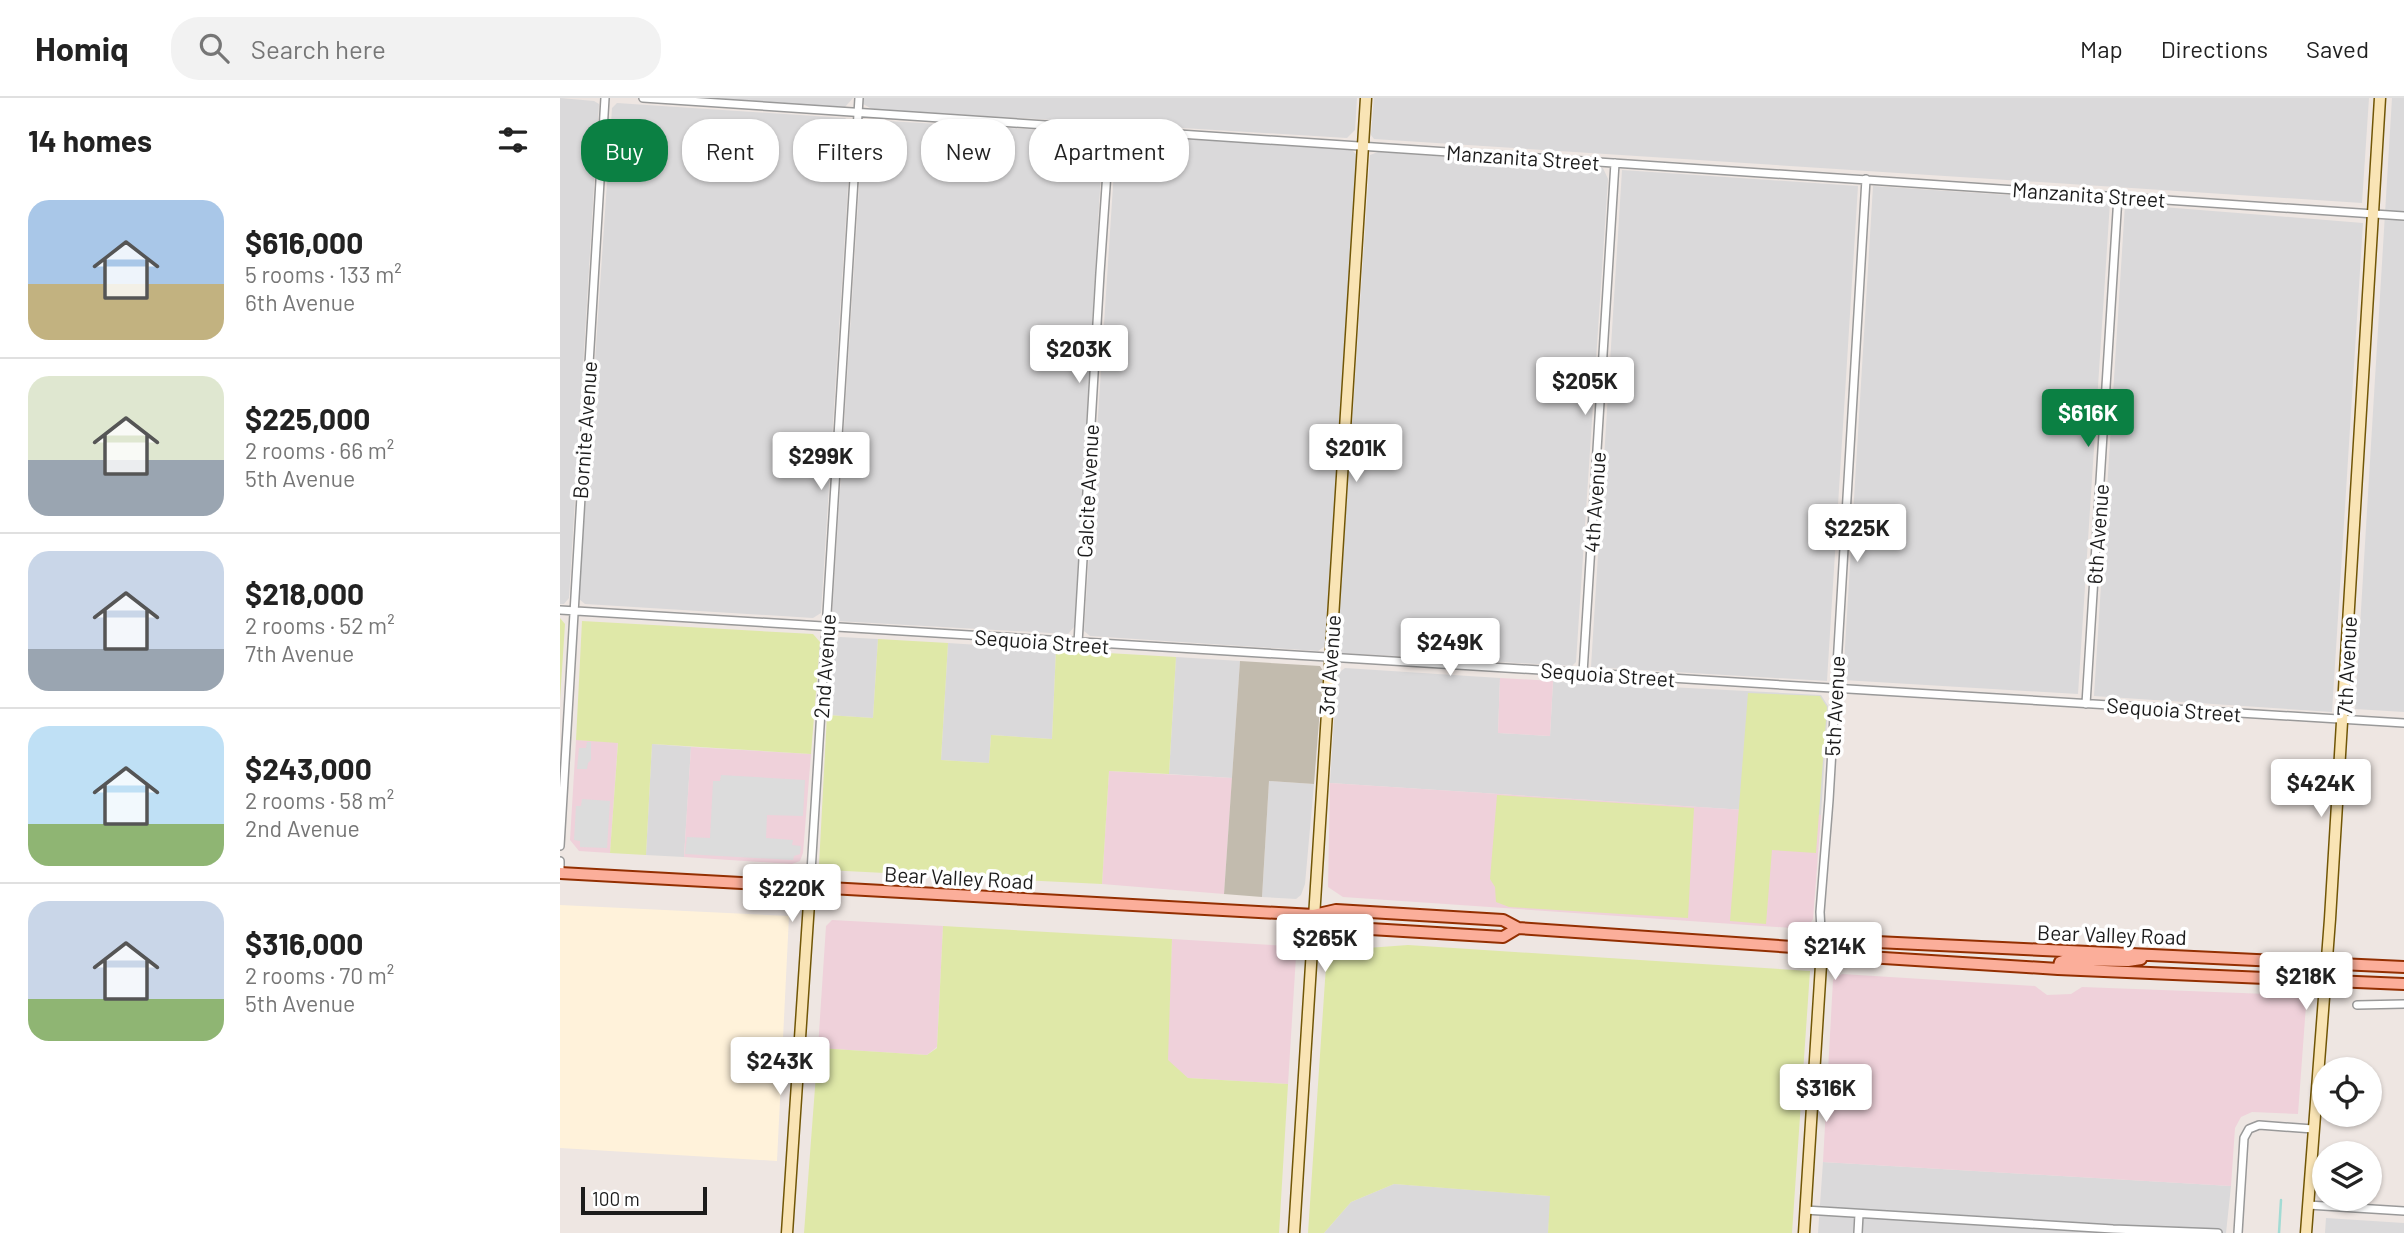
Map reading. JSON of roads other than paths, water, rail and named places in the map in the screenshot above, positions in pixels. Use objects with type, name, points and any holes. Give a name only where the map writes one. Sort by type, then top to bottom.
[{"type":"main road","name":"Bear Valley Road","points":[[560,873],[1314,915],[1336,910],[1455,917],[1503,920],[1518,928],[1822,949],[1836,955],[2058,969],[2404,984]]},
{"type":"main road","name":"Bear Valley Road","points":[[1314,915],[1337,927],[1503,937],[1518,928]]},
{"type":"main road","name":"Bear Valley Road","points":[[1822,949],[1834,940],[2404,967]]},
{"type":"main road","points":[[2058,969],[2060,962],[2066,960],[2128,961],[2158,955]]},
{"type":"street","name":"Bornite Avenue","points":[[560,846],[605,98]]},
{"type":"street","name":"Manzanita Street","points":[[643,98],[1029,124]]},
{"type":"street","name":"2nd Avenue","points":[[787,1233],[859,98]]},
{"type":"street","name":"3rd Avenue","points":[[1294,1233],[1366,98]]},
{"type":"street","name":"7th Avenue","points":[[2306,1233],[2343,720],[2380,98]]},
{"type":"street","name":"Manzanita Street","points":[[1189,134],[2404,216]]},
{"type":"street","name":"4th Avenue","points":[[1583,673],[1615,163]]},
{"type":"street","name":"5th Avenue","points":[[1804,1233],[1866,179]]},
{"type":"street","name":"Calcite Avenue","points":[[1078,643],[1106,182]]},
{"type":"street","name":"6th Avenue","points":[[2086,704],[2118,196]]},
{"type":"street","name":"Sequoia Street","points":[[560,610],[2404,723]]},
{"type":"street","points":[[560,860],[560,873]]},
{"type":"street","points":[[2357,1005],[2404,1004]]},
{"type":"street","points":[[2238,1233],[2244,1138],[2249,1129],[2259,1125],[2313,1129]]},
{"type":"street","points":[[2308,1205],[2404,1211]]},
{"type":"street","points":[[1805,1210],[2113,1231],[2218,1233]]},
{"type":"street","points":[[1858,1233],[1859,1214]]},
{"type":"waterway","points":[[2279,1233],[2281,1200]]}]
